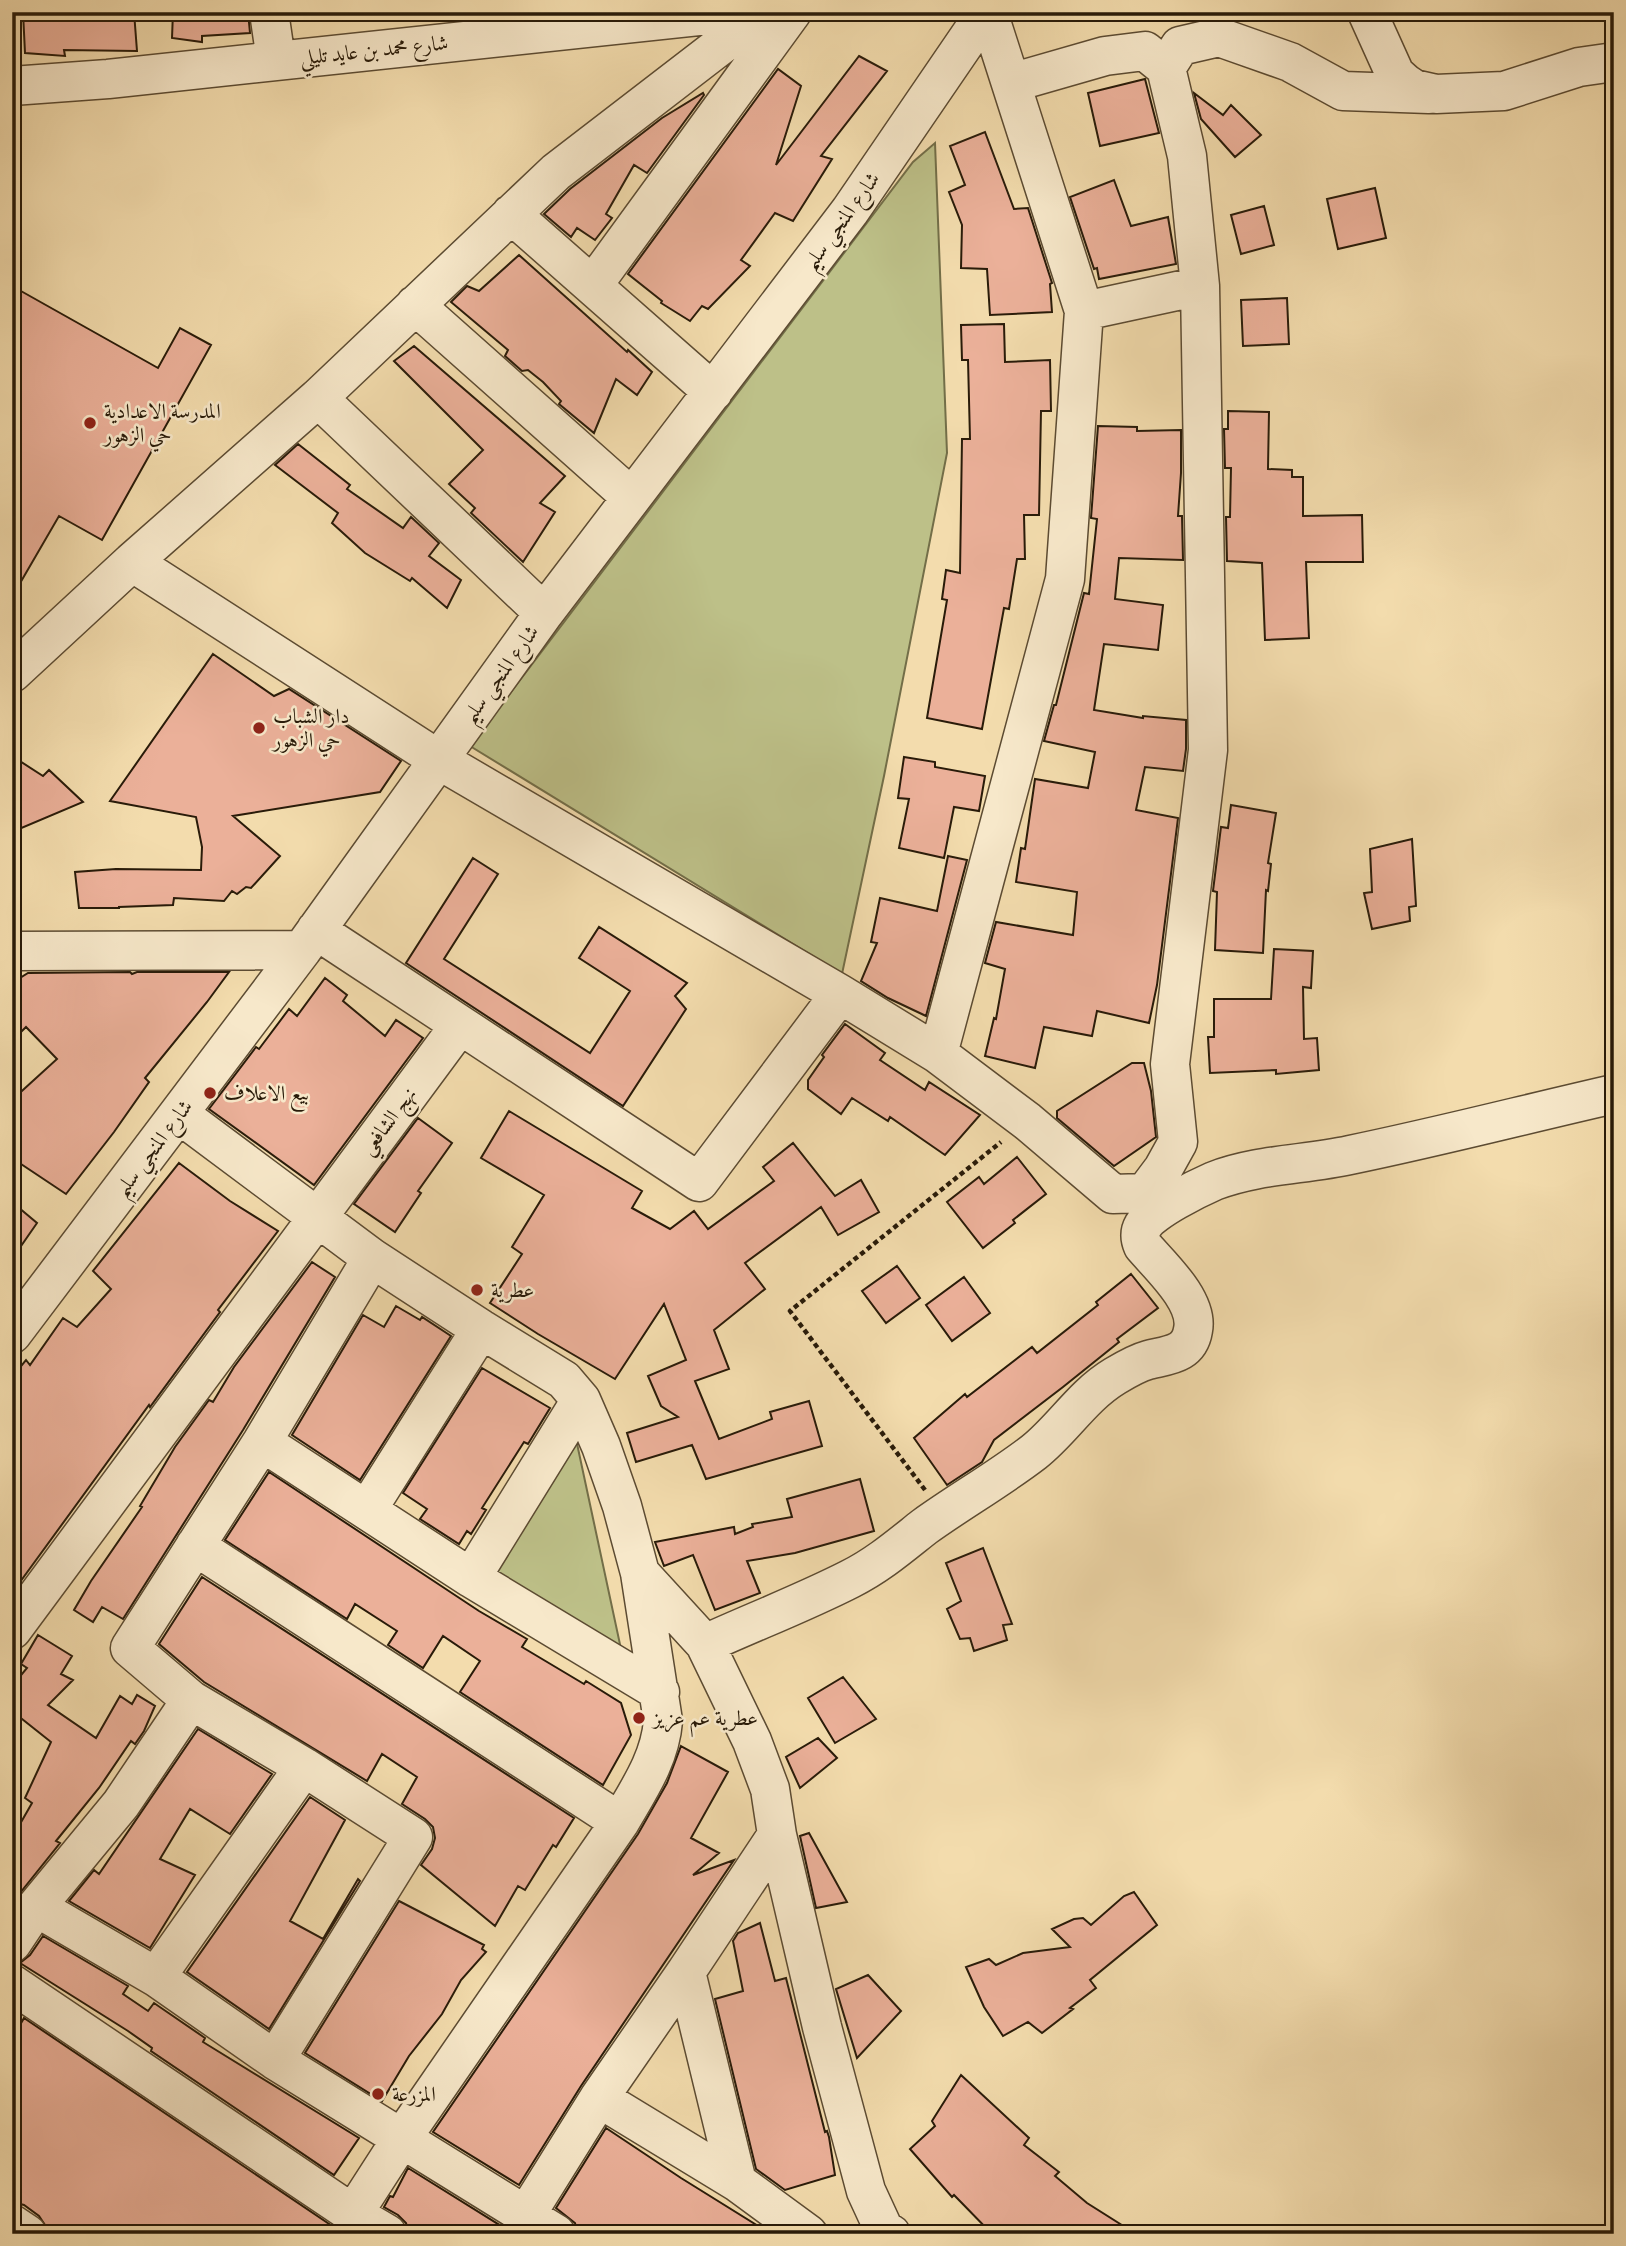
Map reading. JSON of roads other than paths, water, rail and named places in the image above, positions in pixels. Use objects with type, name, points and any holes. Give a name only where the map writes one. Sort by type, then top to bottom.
[{"type":"street","points":[[269,12],[276,61]]},
{"type":"street","name":"شارع محمد بن عايد تليلي","points":[[12,86],[108,79],[736,12]]},
{"type":"street","points":[[12,674],[132,562],[318,398],[556,172],[764,12]]},
{"type":"street","points":[[593,285],[792,12]]},
{"type":"street","points":[[1367,12],[1395,74],[1414,89],[1436,94]]},
{"type":"street","points":[[938,1054],[1065,579],[1084,312],[1011,83],[979,15]]},
{"type":"street","name":"شارع المنجي سليم","points":[[12,1334],[309,940],[544,613],[850,211],[979,15]]},
{"type":"street","points":[[1166,68],[1180,46],[1219,37],[1290,62],[1343,91],[1436,94],[1504,91],[1579,67],[1614,62]]},
{"type":"street","points":[[132,562],[439,760],[938,1054],[1027,1121],[1113,1194],[1144,1193],[1163,1170],[1178,1142],[1170,1064],[1208,750],[1200,286],[1187,156],[1166,68],[1145,51],[1105,56],[1011,83]]},
{"type":"street","points":[[511,214],[713,392]]},
{"type":"street","points":[[1084,312],[1200,286]]},
{"type":"street","points":[[415,305],[631,497]]},
{"type":"street","points":[[318,398],[544,613]]},
{"type":"street","points":[[12,951],[309,940],[460,1025],[699,1182],[840,994]]},
{"type":"street","name":"نهج الشافعي","points":[[12,1630],[460,1025]]},
{"type":"street","points":[[705,1644],[852,1578],[892,1554],[943,1514],[1036,1451],[1087,1397],[1114,1376],[1147,1360],[1170,1356],[1180,1351],[1193,1330],[1193,1314],[1184,1295],[1140,1239],[1145,1222],[1163,1208],[1215,1181],[1254,1171],[1289,1163],[1348,1156],[1614,1094]]},
{"type":"street","points":[[179,1114],[372,1258],[564,1380],[581,1400],[622,1506],[640,1573],[660,1692],[663,1721],[652,1768],[620,1822],[402,2138],[353,2214]]},
{"type":"street","points":[[275,2060],[414,1837],[191,1700],[130,1648],[262,1442],[372,1258]]},
{"type":"street","points":[[367,1510],[481,1329]]},
{"type":"street","points":[[471,1578],[581,1400]]},
{"type":"street","points":[[262,1442],[471,1578],[660,1692]]},
{"type":"street","points":[[195,1546],[620,1822]]},
{"type":"street","points":[[640,1573],[705,1644],[752,1741],[770,1790],[777,1835],[822,2027],[866,2191],[886,2232]]},
{"type":"street","points":[[12,1943],[36,1907],[121,1804],[191,1700]]},
{"type":"street","points":[[156,1977],[304,1767]]},
{"type":"street","points":[[36,1907],[156,1977],[275,2060],[541,2224],[600,2098],[777,1835]]},
{"type":"street","points":[[686,1972],[737,2182]]},
{"type":"street","points":[[12,1984],[353,2214],[387,2234]]},
{"type":"street","points":[[600,2098],[737,2182],[808,2234]]},
{"type":"street","points":[[12,2224],[27,2234]]},
{"type":"place","name":"المدرسة الاعدادية حي الزهور","points":[[90,423]]},
{"type":"place","name":"دار الشباب حي الزهور","points":[[259,728]]},
{"type":"place","name":"بيع الاعلاف","points":[[210,1093]]},
{"type":"place","name":"عطرية","points":[[477,1290]]},
{"type":"place","name":"عطرية عم عزيز","points":[[639,1718]]},
{"type":"place","name":"المزرعة","points":[[378,2094]]}]
